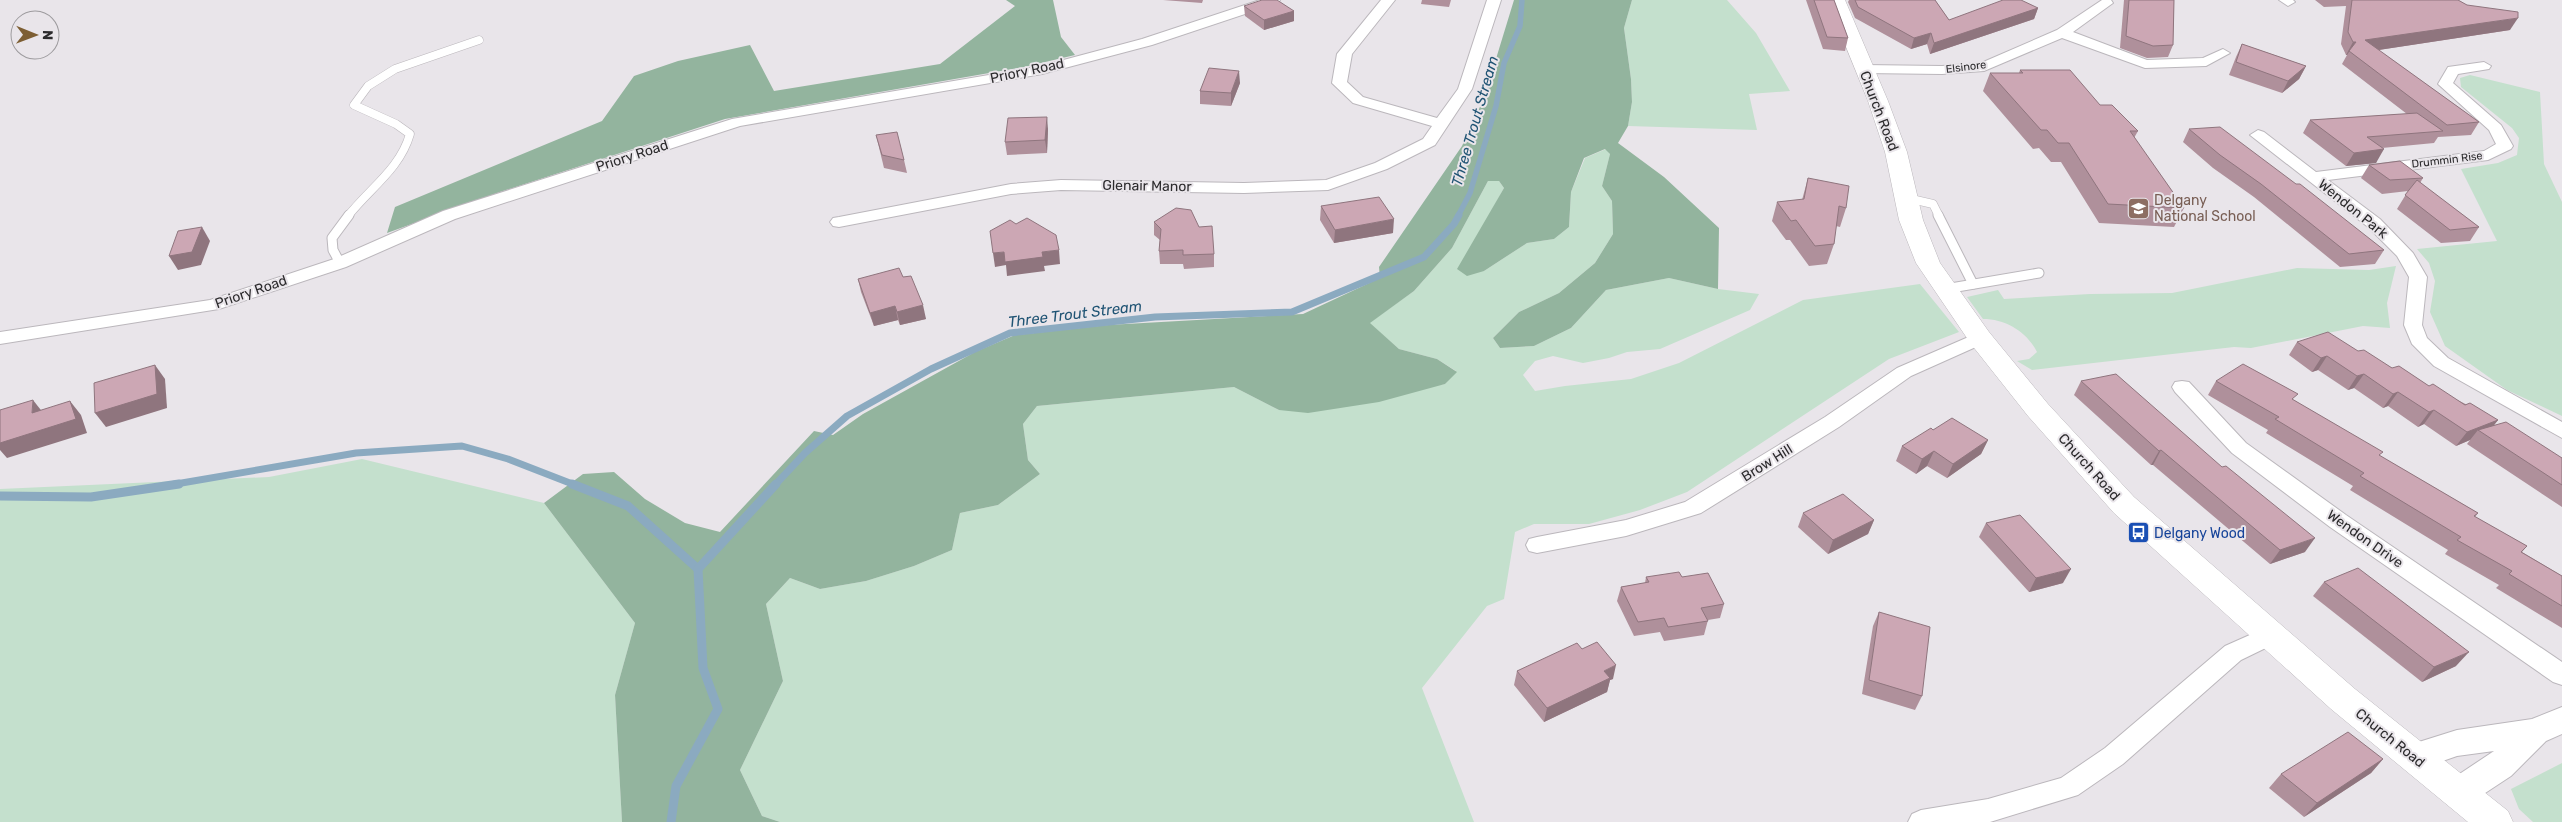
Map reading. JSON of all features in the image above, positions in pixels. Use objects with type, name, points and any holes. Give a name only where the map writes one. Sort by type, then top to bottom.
[{"type":"main road","name":"Church Road","points":[[1836,0],[1878,101],[1896,152],[1911,220],[1928,262],[1980,338],[2038,410],[2124,505],[2270,635],[2414,757],[2495,822]]},
{"type":"street","name":"Priory Road","points":[[0,338],[213,305],[340,263],[449,215],[737,122],[1042,70],[1147,42],[1273,0]]},
{"type":"street","points":[[1388,0],[1384,10],[1351,44],[1341,62],[1339,83],[1358,100],[1440,124]]},
{"type":"street","name":"Glenair Manor","points":[[839,222],[1011,189],[1061,185],[1244,188],[1328,184],[1381,166],[1428,142],[1466,89],[1494,0]]},
{"type":"street","name":"Elsinore","points":[[1863,68],[1942,70],[1984,67],[2062,34],[2106,3]]},
{"type":"street","points":[[2062,34],[2145,64],[2206,62],[2223,53]]},
{"type":"street","name":"Drummin Rise","points":[[2312,177],[2488,155],[2505,146],[2496,128],[2445,84],[2453,70],[2484,66]]},
{"type":"street","name":"Wendon Park","points":[[2258,135],[2374,223],[2404,253],[2418,277],[2413,325],[2419,340],[2442,362],[2562,431]]},
{"type":"street","name":"Brow Hill","points":[[1537,545],[1626,528],[1693,508],[1824,427],[1904,372],[1980,338]]},
{"type":"street","name":"Wendon Drive","points":[[2182,387],[2239,448],[2338,521],[2562,674]]},
{"type":"street","points":[[1921,822],[1988,812],[2069,787],[2114,756],[2233,653],[2270,635]]},
{"type":"street","points":[[2414,757],[2457,743],[2549,726]]},
{"type":"street","points":[[2458,793],[2500,766],[2549,726]]},
{"type":"lane","points":[[340,263],[333,250],[332,238],[353,209],[390,173],[408,144],[410,134],[396,124],[354,105],[368,86],[395,70],[479,40]]},
{"type":"lane","points":[[1906,198],[1933,204],[1973,284]]},
{"type":"lane","points":[[1945,289],[2039,274]]},
{"type":"green space","points":[[1006,0],[1053,0],[1061,37],[1075,55],[1024,67],[725,119],[500,192],[387,233],[395,207],[602,121],[634,76],[678,61],[750,45],[774,91],[940,64],[1015,6]]},
{"type":"green space","points":[[1514,0],[1632,0],[1624,28],[1632,102],[1628,126],[1618,143],[1664,177],[1719,228],[1718,289],[1669,278],[1606,290],[1571,328],[1534,346],[1500,348],[1493,338],[1519,312],[1559,293],[1595,263],[1613,234],[1612,201],[1602,186],[1610,154],[1605,149],[1584,158],[1571,192],[1569,227],[1554,239],[1527,243],[1484,271],[1467,276],[1457,269],[1504,188],[1499,181],[1488,181],[1452,248],[1414,291],[1370,323],[1399,349],[1437,359],[1457,372],[1445,384],[1379,402],[1308,413],[1279,410],[1234,387],[1037,406],[1023,424],[1028,460],[1040,474],[998,505],[960,513],[952,550],[914,566],[866,581],[820,589],[790,578],[766,604],[783,681],[740,770],[762,816],[780,822],[622,822],[615,695],[635,623],[544,503],[583,474],[614,472],[645,499],[685,523],[720,532],[814,431],[833,435],[863,414],[975,352],[1015,335],[1108,325],[1303,314],[1380,278],[1379,267],[1462,146],[1484,98]]},
{"type":"green space","points":[[1632,0],[1727,0],[1756,33],[1790,91],[1749,94],[1757,130],[1628,126],[1632,102],[1624,28]]},
{"type":"green space","points":[[2470,75],[2540,92],[2544,164],[2562,202],[2562,416],[2507,390],[2445,346],[2430,312],[2435,281],[2429,263],[2417,249],[2497,241],[2461,169],[2498,163],[2517,155],[2519,138],[2512,128],[2461,87],[2460,78]]},
{"type":"green space","points":[[1606,149],[1610,154],[1602,186],[1612,201],[1613,234],[1595,263],[1559,293],[1519,312],[1493,338],[1500,348],[1534,346],[1571,328],[1606,290],[1669,278],[1718,289],[1759,294],[1750,310],[1660,349],[1627,352],[1583,363],[1553,356],[1535,361],[1523,375],[1535,391],[1631,379],[1679,363],[1803,300],[1920,284],[1959,332],[1889,359],[1687,492],[1640,510],[1589,524],[1534,524],[1515,532],[1504,599],[1487,606],[1422,688],[1474,822],[780,822],[762,816],[740,770],[783,681],[766,604],[790,578],[820,589],[866,581],[914,566],[952,550],[960,513],[998,505],[1040,474],[1028,460],[1023,424],[1037,406],[1234,387],[1279,410],[1445,384],[1456,371],[1437,359],[1399,349],[1369,323],[1414,291],[1452,248],[1488,181],[1499,181],[1504,188],[1475,241],[1484,271],[1527,243],[1554,239],[1569,227],[1571,192],[1585,158]]},
{"type":"green space","points":[[2396,266],[2387,303],[2390,328],[2363,326],[2251,348],[2234,347],[2032,370],[2017,361],[2029,359],[2037,352],[2028,338],[2008,324],[1983,319],[1967,297],[1998,290],[2004,299],[2090,294],[2172,293],[2297,268],[2369,270]]},
{"type":"green space","points":[[362,459],[544,503],[635,623],[615,695],[622,822],[0,822],[0,489],[269,477]]},
{"type":"green space","points":[[2562,763],[2562,822],[2533,822],[2519,809],[2511,789]]},
{"type":"building","points":[[1262,0],[1277,0],[1294,11],[1264,20],[1244,6]]},
{"type":"building","points":[[1814,0],[1834,0],[1848,38],[1827,37]]},
{"type":"building","points":[[1855,0],[1935,0],[1949,20],[2003,0],[2021,0],[2038,8],[1934,43],[1931,33],[1914,38],[1858,7]]},
{"type":"building","points":[[2129,0],[2174,0],[2173,45],[2153,46],[2126,36]]},
{"type":"building","points":[[2352,0],[2458,0],[2467,5],[2518,12],[2518,18],[2365,40],[2479,122],[2447,125],[2349,51],[2356,42],[2353,42],[2348,32]]},
{"type":"building","points":[[2242,44],[2306,66],[2288,81],[2236,62]]},
{"type":"building","points":[[1209,68],[1239,71],[1231,93],[1200,91]]},
{"type":"building","points":[[2020,70],[2070,70],[2100,105],[2112,105],[2138,131],[2130,131],[2184,208],[2108,204],[2069,143],[2058,143],[2047,130],[2041,130],[1990,73],[2023,73]]},
{"type":"building","points":[[2417,113],[2443,131],[2367,137],[2384,149],[2354,153],[2310,120]]},
{"type":"building","points":[[1047,117],[1045,140],[1005,142],[1008,118]]},
{"type":"building","points":[[2220,127],[2296,184],[2300,184],[2384,250],[2349,254],[2189,129]]},
{"type":"building","points":[[897,132],[904,160],[882,155],[876,135]]},
{"type":"building","points":[[2400,161],[2423,178],[2390,180],[2369,165]]},
{"type":"building","points":[[1808,178],[1849,186],[1846,208],[1839,206],[1834,244],[1815,246],[1796,220],[1791,221],[1777,202],[1804,199]]},
{"type":"building","points":[[2417,180],[2479,227],[2450,230],[2405,195]]},
{"type":"building","points":[[1379,197],[1394,219],[1335,230],[1321,206]]},
{"type":"building","points":[[1176,208],[1191,210],[1199,227],[1212,226],[1214,254],[1183,255],[1183,250],[1159,251],[1161,229],[1154,222]]},
{"type":"building","points":[[1027,218],[1056,235],[1059,250],[1042,252],[1043,257],[1005,262],[1004,252],[993,253],[990,231],[1010,220],[1016,224]]},
{"type":"building","points":[[202,227],[192,252],[169,256],[178,231]]},
{"type":"building","points":[[899,268],[903,277],[911,276],[923,305],[897,312],[895,306],[870,313],[858,279]]},
{"type":"building","points":[[2328,332],[2358,351],[2364,350],[2392,368],[2399,366],[2429,386],[2433,384],[2465,405],[2470,403],[2498,420],[2467,432],[2434,410],[2429,412],[2398,392],[2393,394],[2364,374],[2357,376],[2327,356],[2321,358],[2297,342]]},
{"type":"building","points":[[2243,364],[2298,394],[2292,399],[2383,452],[2379,455],[2478,513],[2474,516],[2527,546],[2521,552],[2562,576],[2562,606],[2509,574],[2512,571],[2457,540],[2461,537],[2360,476],[2364,473],[2275,419],[2279,417],[2216,381]]},
{"type":"building","points":[[155,365],[157,394],[95,413],[94,383]]},
{"type":"building","points":[[2116,374],[2222,467],[2226,466],[2315,538],[2280,550],[2161,450],[2159,451],[2081,381]]},
{"type":"building","points":[[33,400],[32,413],[70,401],[76,419],[0,443],[0,410]]},
{"type":"building","points":[[1952,418],[1988,440],[1953,464],[1934,451],[1922,459],[1902,446],[1931,428],[1933,430]]},
{"type":"building","points":[[2506,422],[2562,458],[2562,485],[2478,430]]},
{"type":"building","points":[[1843,494],[1874,520],[1833,540],[1803,513]]},
{"type":"building","points":[[2020,515],[2071,569],[2036,578],[1986,523]]},
{"type":"building","points":[[2358,568],[2469,652],[2434,667],[2324,582]]},
{"type":"building","points":[[1679,572],[1682,577],[1708,573],[1724,604],[1701,608],[1708,621],[1668,627],[1664,618],[1638,622],[1621,587],[1649,582],[1646,577]]},
{"type":"building","points":[[1879,612],[1930,627],[1922,696],[1869,680]]},
{"type":"building","points":[[1597,642],[1616,665],[1604,671],[1610,678],[1547,708],[1517,671],[1577,643],[1582,649]]},
{"type":"building","points":[[2348,732],[2383,759],[2317,803],[2281,774]]},
{"type":"waterway","name":"Three Trout Stream","points":[[1458,216],[1470,193],[1496,106],[1504,63],[1520,26],[1522,0]]},
{"type":"waterway","name":"Three Trout Stream","points":[[775,485],[805,453],[847,416],[931,369],[1010,333],[1155,317],[1292,312],[1424,257],[1454,224],[1459,215]]},
{"type":"waterway","points":[[170,485],[356,453],[462,446],[508,459],[575,485]]},
{"type":"waterway","points":[[0,496],[91,497],[179,484]]},
{"type":"waterway","points":[[572,484],[628,506],[698,569]]},
{"type":"waterway","name":"Three Trout Stream","points":[[698,569],[776,484]]},
{"type":"waterway","name":"Three Trout Stream","points":[[671,822],[676,786],[718,709],[703,668],[698,569]]},
{"type":"place","name":"Delgany National School","points":[[2138,208]]},
{"type":"place","name":"Delgany Wood","points":[[2138,533]]}]
